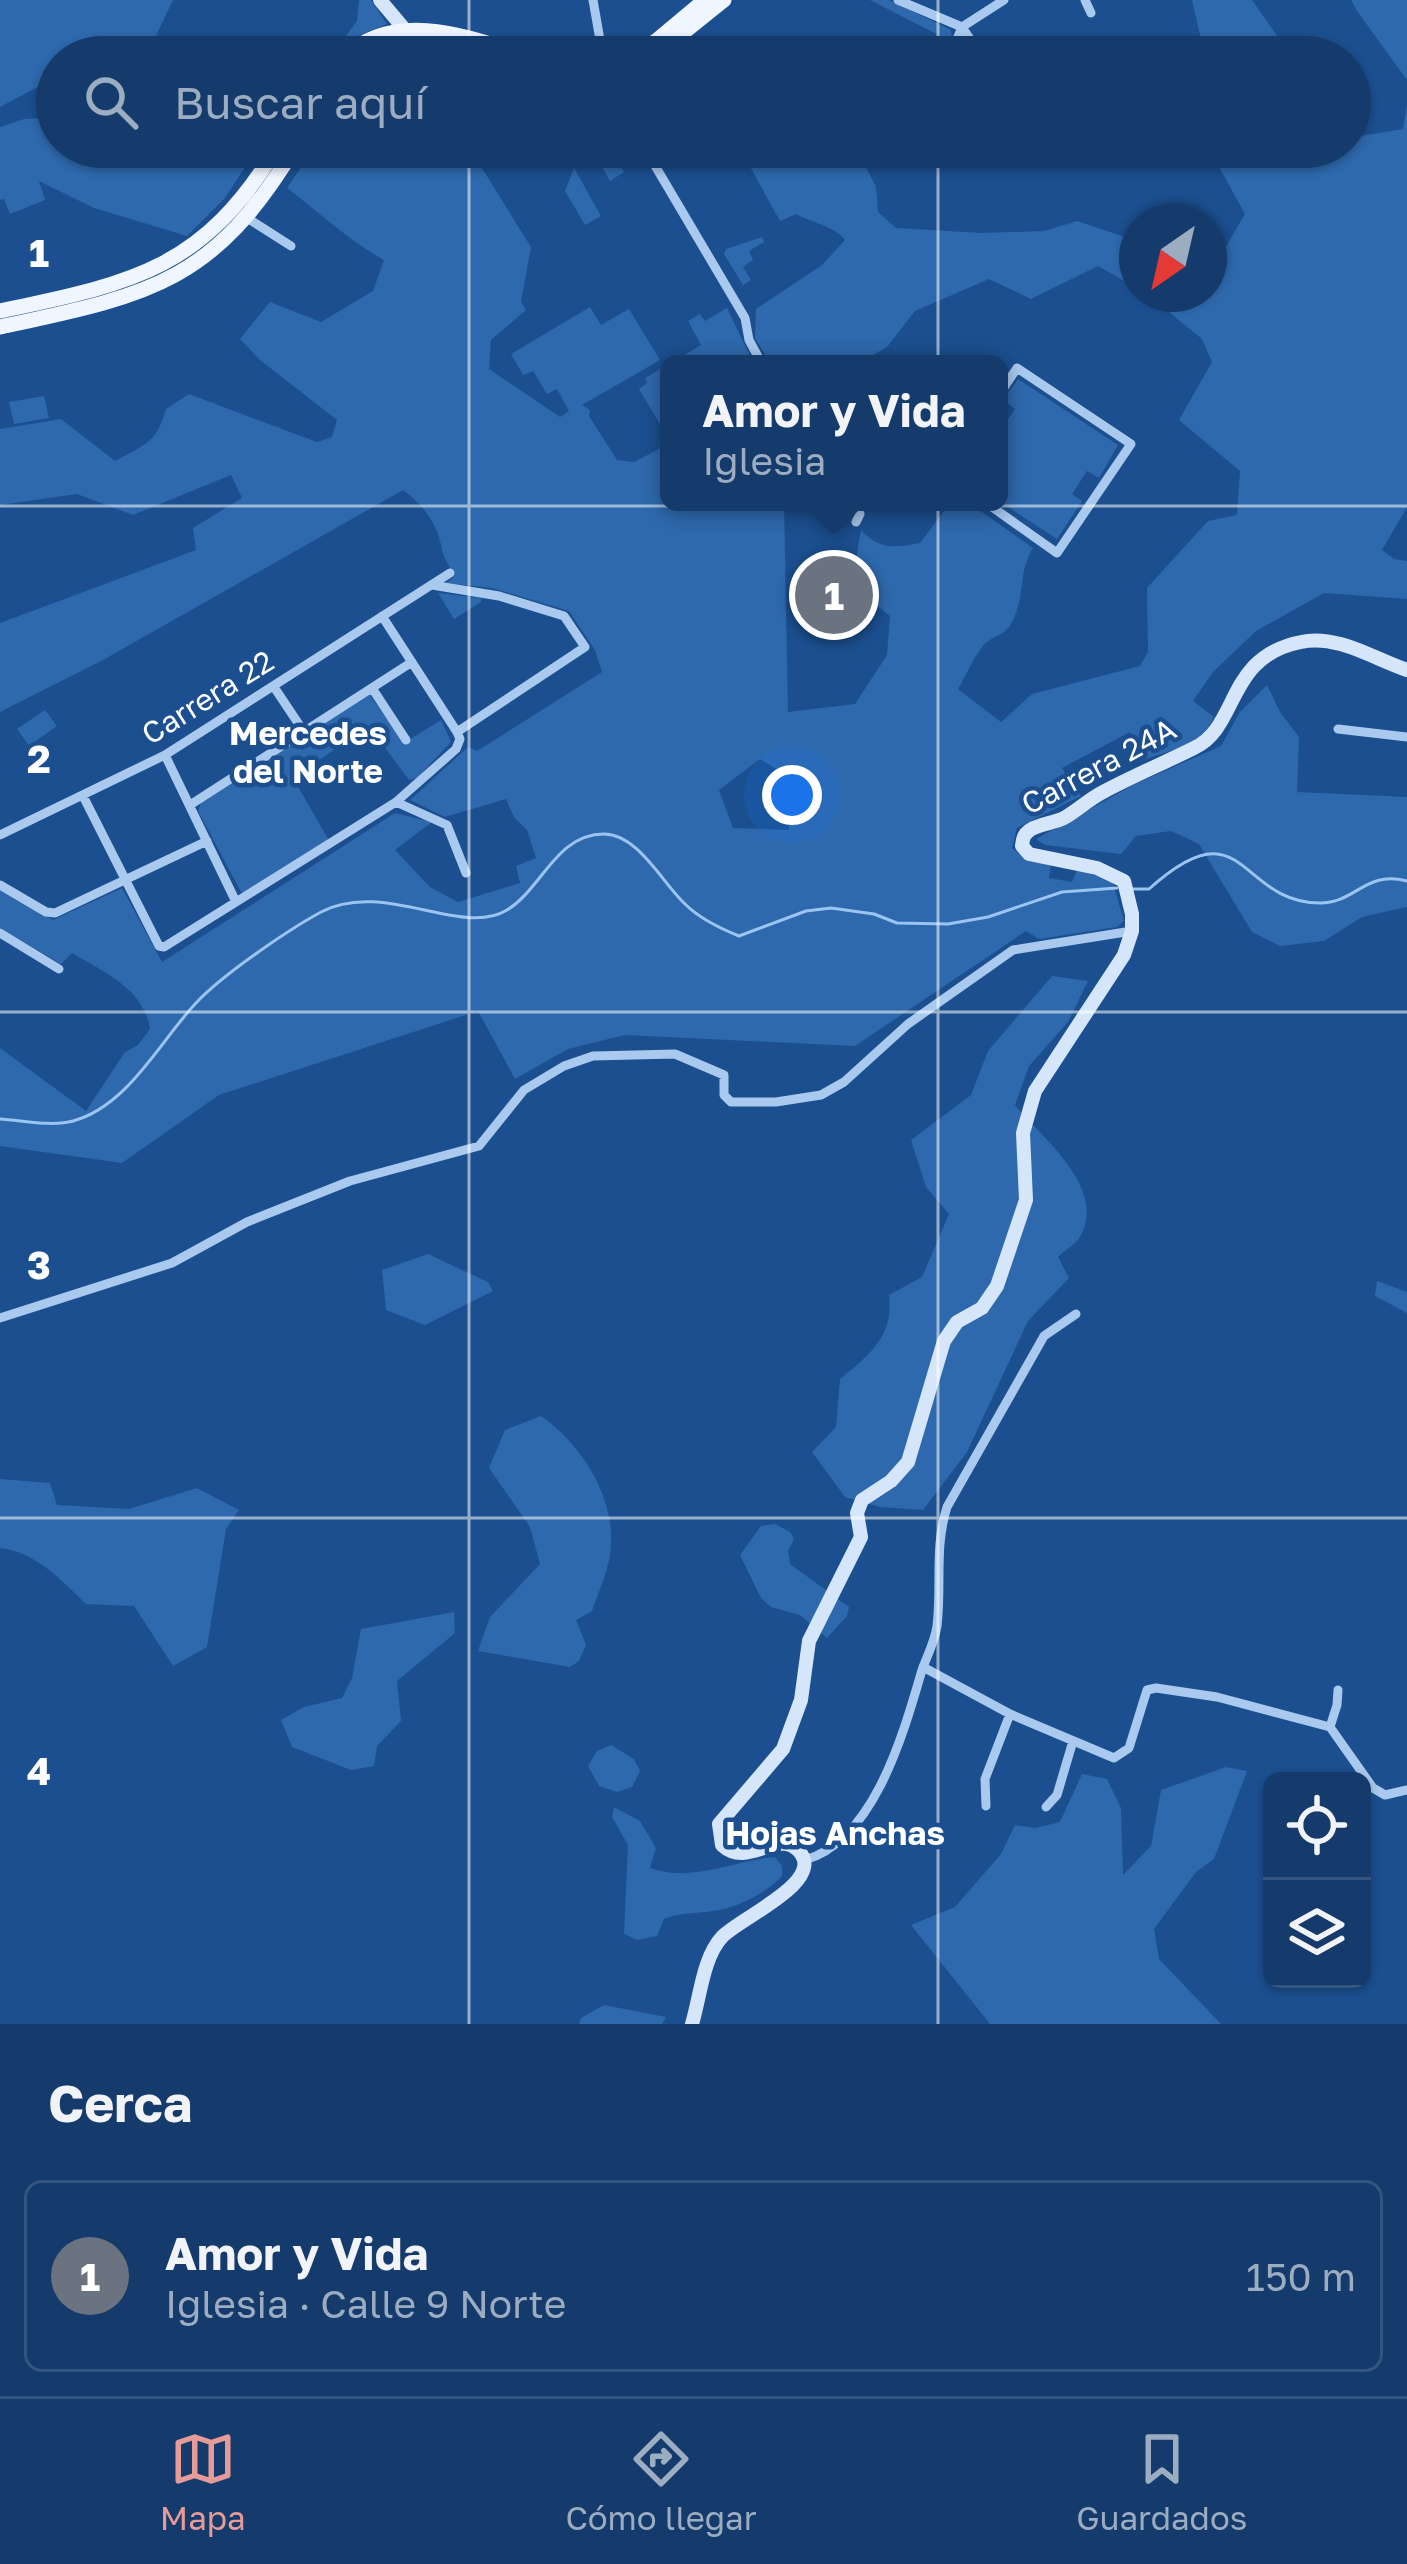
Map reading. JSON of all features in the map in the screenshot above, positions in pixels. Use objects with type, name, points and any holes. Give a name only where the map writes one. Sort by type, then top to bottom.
[{"type":"main road","points":[[662,36],[705,0]]},
{"type":"main road","points":[[679,36],[724,0]]},
{"type":"main road","points":[[0,311],[120,284],[168,264],[219,225],[265,168]]},
{"type":"main road","points":[[0,328],[140,293],[203,259],[247,218],[282,168]]},
{"type":"street","points":[[380,0],[405,36]]},
{"type":"street","points":[[593,0],[600,36]]},
{"type":"street","points":[[898,0],[962,27],[968,36]]},
{"type":"street","points":[[958,36],[962,27],[1004,0]]},
{"type":"street","points":[[1085,0],[1091,13]]},
{"type":"street","points":[[656,168],[745,318],[757,355]]},
{"type":"street","points":[[247,218],[291,246]]},
{"type":"street","points":[[998,511],[1057,553],[1131,444],[1017,368],[1008,382]]},
{"type":"street","points":[[856,522],[858,511]]},
{"type":"street","name":"Carrera 22","points":[[0,835],[165,755],[450,573]]},
{"type":"street","points":[[432,585],[499,596],[554,612],[568,620],[585,645],[458,732]]},
{"type":"street","points":[[83,796],[124,882],[159,946],[164,947],[396,802],[456,749],[458,732],[382,616]]},
{"type":"street","name":"Carrera 24A","points":[[1132,931],[1124,880],[1097,868],[1029,854],[1022,846],[1030,830],[1068,816],[1115,785],[1204,743],[1220,724],[1240,681],[1281,648],[1305,640],[1340,645],[1407,670]]},
{"type":"street","points":[[190,805],[412,662]]},
{"type":"street","points":[[274,687],[304,732]]},
{"type":"street","points":[[372,688],[406,740]]},
{"type":"street","points":[[1338,729],[1407,737]]},
{"type":"street","points":[[165,755],[236,902]]},
{"type":"street","points":[[396,802],[447,825],[466,873]]},
{"type":"street","points":[[0,885],[55,914],[207,841]]},
{"type":"street","points":[[0,1318],[172,1263],[247,1222],[319,1192],[479,1146],[524,1090],[578,1061],[627,1053],[675,1054],[724,1075],[724,1094],[731,1102],[821,1095],[844,1082],[908,1024],[1013,950],[1132,931],[1124,955],[1035,1091],[1023,1133],[1026,1200],[997,1286],[982,1308],[957,1322],[944,1341],[908,1462],[891,1481],[862,1500],[857,1513],[861,1537],[809,1641],[801,1700],[783,1749],[719,1824],[722,1845],[729,1852],[739,1855],[796,1846],[806,1869],[794,1885],[721,1938],[712,1952],[692,2024]]},
{"type":"street","points":[[0,933],[59,969]]},
{"type":"street","points":[[805,1860],[838,1844],[889,1771],[936,1630],[938,1534],[947,1508],[1044,1336],[1076,1314]]},
{"type":"street","points":[[923,1667],[1010,1714],[1114,1758],[1129,1748],[1147,1690],[1217,1697],[1330,1727],[1372,1788],[1385,1796],[1407,1790]]},
{"type":"street","points":[[1330,1727],[1338,1690]]},
{"type":"street","points":[[986,1806],[985,1779],[1010,1714]]},
{"type":"street","points":[[1046,1807],[1057,1795],[1073,1741]]},
{"type":"shaded area","points":[[0,0],[173,0],[156,36],[36,36],[36,88],[0,107]]},
{"type":"shaded area","points":[[359,0],[371,0],[387,24],[346,36],[357,21]]},
{"type":"shaded area","points":[[870,0],[889,0],[951,30],[952,36],[940,36]]},
{"type":"shaded area","points":[[1192,0],[1252,0],[1277,36],[1200,36]]},
{"type":"shaded area","points":[[1351,0],[1407,0],[1407,80],[1357,11]]},
{"type":"shaded area","points":[[1407,104],[1407,507],[1382,550],[1407,561],[1407,599],[1324,593],[1256,631],[1213,672],[1193,701],[1214,717],[1193,741],[1143,760],[1130,732],[1062,768],[1081,796],[1017,828],[1012,848],[1024,858],[1051,862],[1049,878],[1072,882],[1078,868],[1112,880],[1124,921],[1117,927],[1039,939],[1026,931],[855,1046],[625,1035],[568,1049],[515,1079],[478,1011],[219,1095],[122,1163],[0,1146],[0,1048],[86,1111],[125,1052],[138,1045],[150,1029],[140,1003],[109,975],[72,953],[61,964],[0,928],[0,890],[53,920],[122,888],[162,962],[395,813],[432,822],[395,850],[430,887],[458,902],[520,883],[516,866],[536,858],[527,830],[506,799],[445,817],[410,800],[468,747],[477,751],[602,672],[595,650],[569,611],[492,588],[446,583],[453,578],[433,524],[403,490],[103,660],[0,712],[0,623],[196,550],[193,528],[242,498],[231,475],[133,515],[77,494],[0,505],[0,429],[61,419],[115,461],[148,442],[166,409],[189,394],[317,442],[332,437],[337,420],[240,339],[270,302],[321,322],[373,291],[384,260],[287,188],[301,168],[482,168],[531,247],[521,302],[526,310],[491,340],[489,369],[560,417],[569,411],[557,389],[547,394],[533,371],[523,375],[511,354],[590,307],[601,325],[629,309],[660,360],[582,405],[590,410],[589,416],[617,460],[634,462],[660,445],[660,511],[784,511],[788,712],[855,704],[887,655],[890,616],[875,604],[854,570],[861,530],[875,541],[902,546],[920,543],[944,511],[981,511],[1033,548],[1012,622],[983,646],[958,689],[1001,722],[1032,694],[1140,666],[1148,652],[1147,588],[1208,521],[1237,515],[1240,471],[1179,420],[1212,362],[1202,339],[1169,312],[1227,312],[1227,245],[1245,214],[1220,168],[1371,168],[1371,134],[1403,129]],"holes":[[[760,759],[786,775],[789,830],[733,828],[719,790]]]},
{"type":"shaded area","points":[[36,118],[36,168],[244,168],[225,198],[187,236],[94,208],[39,181],[45,200],[10,214],[4,199],[0,200],[0,127]]},
{"type":"shaded area","points":[[574,168],[601,216],[585,225],[565,191]]},
{"type":"shaded area","points":[[602,168],[622,168],[624,172],[610,181]]},
{"type":"shaded area","points":[[751,168],[866,168],[876,187],[878,212],[896,228],[1044,231],[1077,221],[1119,235],[1119,278],[1098,266],[1031,299],[989,279],[915,311],[887,347],[873,355],[765,355],[755,338],[756,309],[822,265],[845,240],[796,214],[780,221]]},
{"type":"shaded area","points":[[762,237],[764,242],[749,251],[753,260],[743,267],[751,280],[743,285],[724,254],[726,249]]},
{"type":"shaded area","points":[[727,308],[750,355],[684,355],[701,345],[688,321],[700,314],[705,321]]},
{"type":"shaded area","points":[[660,369],[660,424],[639,389],[647,383],[645,378]]},
{"type":"shaded area","points":[[1018,379],[1118,445],[1099,478],[1087,471],[1072,494],[1082,501],[1057,539],[1008,507],[1008,419],[1015,409],[1008,404],[1008,393]]},
{"type":"shaded area","points":[[44,396],[49,418],[14,424],[9,402]]},
{"type":"shaded area","points":[[438,593],[481,598],[481,602],[454,619]]},
{"type":"shaded area","points":[[1267,685],[1299,737],[1297,792],[1407,797],[1407,907],[1362,917],[1324,941],[1280,946],[1252,932],[1199,844],[1171,831],[1136,836],[1121,854],[1045,845],[1036,839],[1135,784],[1221,746],[1240,712]]},
{"type":"shaded area","points":[[369,694],[404,743],[441,720],[451,742],[417,778],[409,780],[369,726],[293,778],[331,844],[251,898],[241,892],[198,811],[201,803]]},
{"type":"shaded area","points":[[45,710],[57,726],[29,746],[17,729]]},
{"type":"shaded area","points":[[1052,976],[1088,981],[1068,1022],[1029,1066],[1015,1105],[1068,1165],[1085,1200],[1080,1237],[1058,1257],[1069,1278],[1028,1321],[967,1452],[923,1510],[880,1507],[845,1497],[812,1452],[836,1427],[840,1379],[870,1353],[883,1334],[889,1295],[922,1277],[949,1214],[926,1187],[911,1140],[971,1095],[988,1051]]},
{"type":"shaded area","points":[[428,1254],[488,1282],[493,1291],[425,1325],[386,1310],[382,1270]]},
{"type":"shaded area","points":[[1377,1281],[1407,1292],[1407,1313],[1375,1296]]},
{"type":"shaded area","points":[[541,1416],[584,1459],[609,1515],[609,1562],[592,1611],[576,1620],[586,1645],[579,1661],[570,1667],[478,1651],[490,1617],[540,1564],[530,1527],[489,1468],[505,1430]]},
{"type":"shaded area","points":[[0,1479],[50,1483],[57,1505],[129,1509],[197,1488],[239,1510],[226,1529],[207,1647],[173,1666],[134,1606],[86,1604],[36,1561],[0,1548]]},
{"type":"shaded area","points":[[775,1524],[794,1539],[788,1551],[790,1564],[849,1607],[827,1638],[800,1615],[771,1607],[761,1598],[740,1555],[761,1526]]},
{"type":"shaded area","points":[[454,1612],[455,1633],[397,1681],[401,1721],[377,1746],[374,1766],[351,1770],[292,1747],[281,1720],[304,1707],[342,1698],[352,1678],[361,1629]]},
{"type":"shaded area","points":[[611,1745],[634,1759],[640,1771],[632,1787],[617,1792],[599,1786],[588,1766],[597,1751]]},
{"type":"shaded area","points":[[1226,1767],[1247,1771],[1214,1859],[1196,1872],[1154,1929],[1159,1959],[1221,2024],[990,2024],[911,1925],[955,1907],[1001,1854],[1015,1825],[1035,1828],[1060,1822],[1082,1774],[1107,1779],[1121,1808],[1123,1875],[1151,1846],[1161,1790]]},
{"type":"shaded area","points":[[614,1807],[640,1821],[656,1848],[650,1868],[697,1872],[775,1857],[782,1876],[741,1903],[664,1919],[657,1936],[637,1940],[624,1934],[628,1845],[612,1817]]},
{"type":"shaded area","points":[[604,2005],[666,2017],[662,2024],[579,2024]]},
{"type":"waterway","points":[[0,1119],[56,1123],[93,1113],[127,1087],[207,992],[321,912],[370,902],[489,917],[519,901],[561,853],[587,836],[604,834],[628,842],[691,909],[739,936],[806,911],[831,908],[874,914],[897,923],[948,924],[988,917],[1062,892],[1117,888]]},
{"type":"waterway","points":[[1133,889],[1149,889],[1205,854],[1224,855],[1240,863],[1293,899],[1320,903],[1381,880],[1407,881]]},
{"type":"place","name":"Amor y Vida","points":[[834,595]]},
{"type":"district","name":"Mercedes del Norte","points":[[308,752]]},
{"type":"district","name":"Hojas Anchas","points":[[835,1833]]}]
